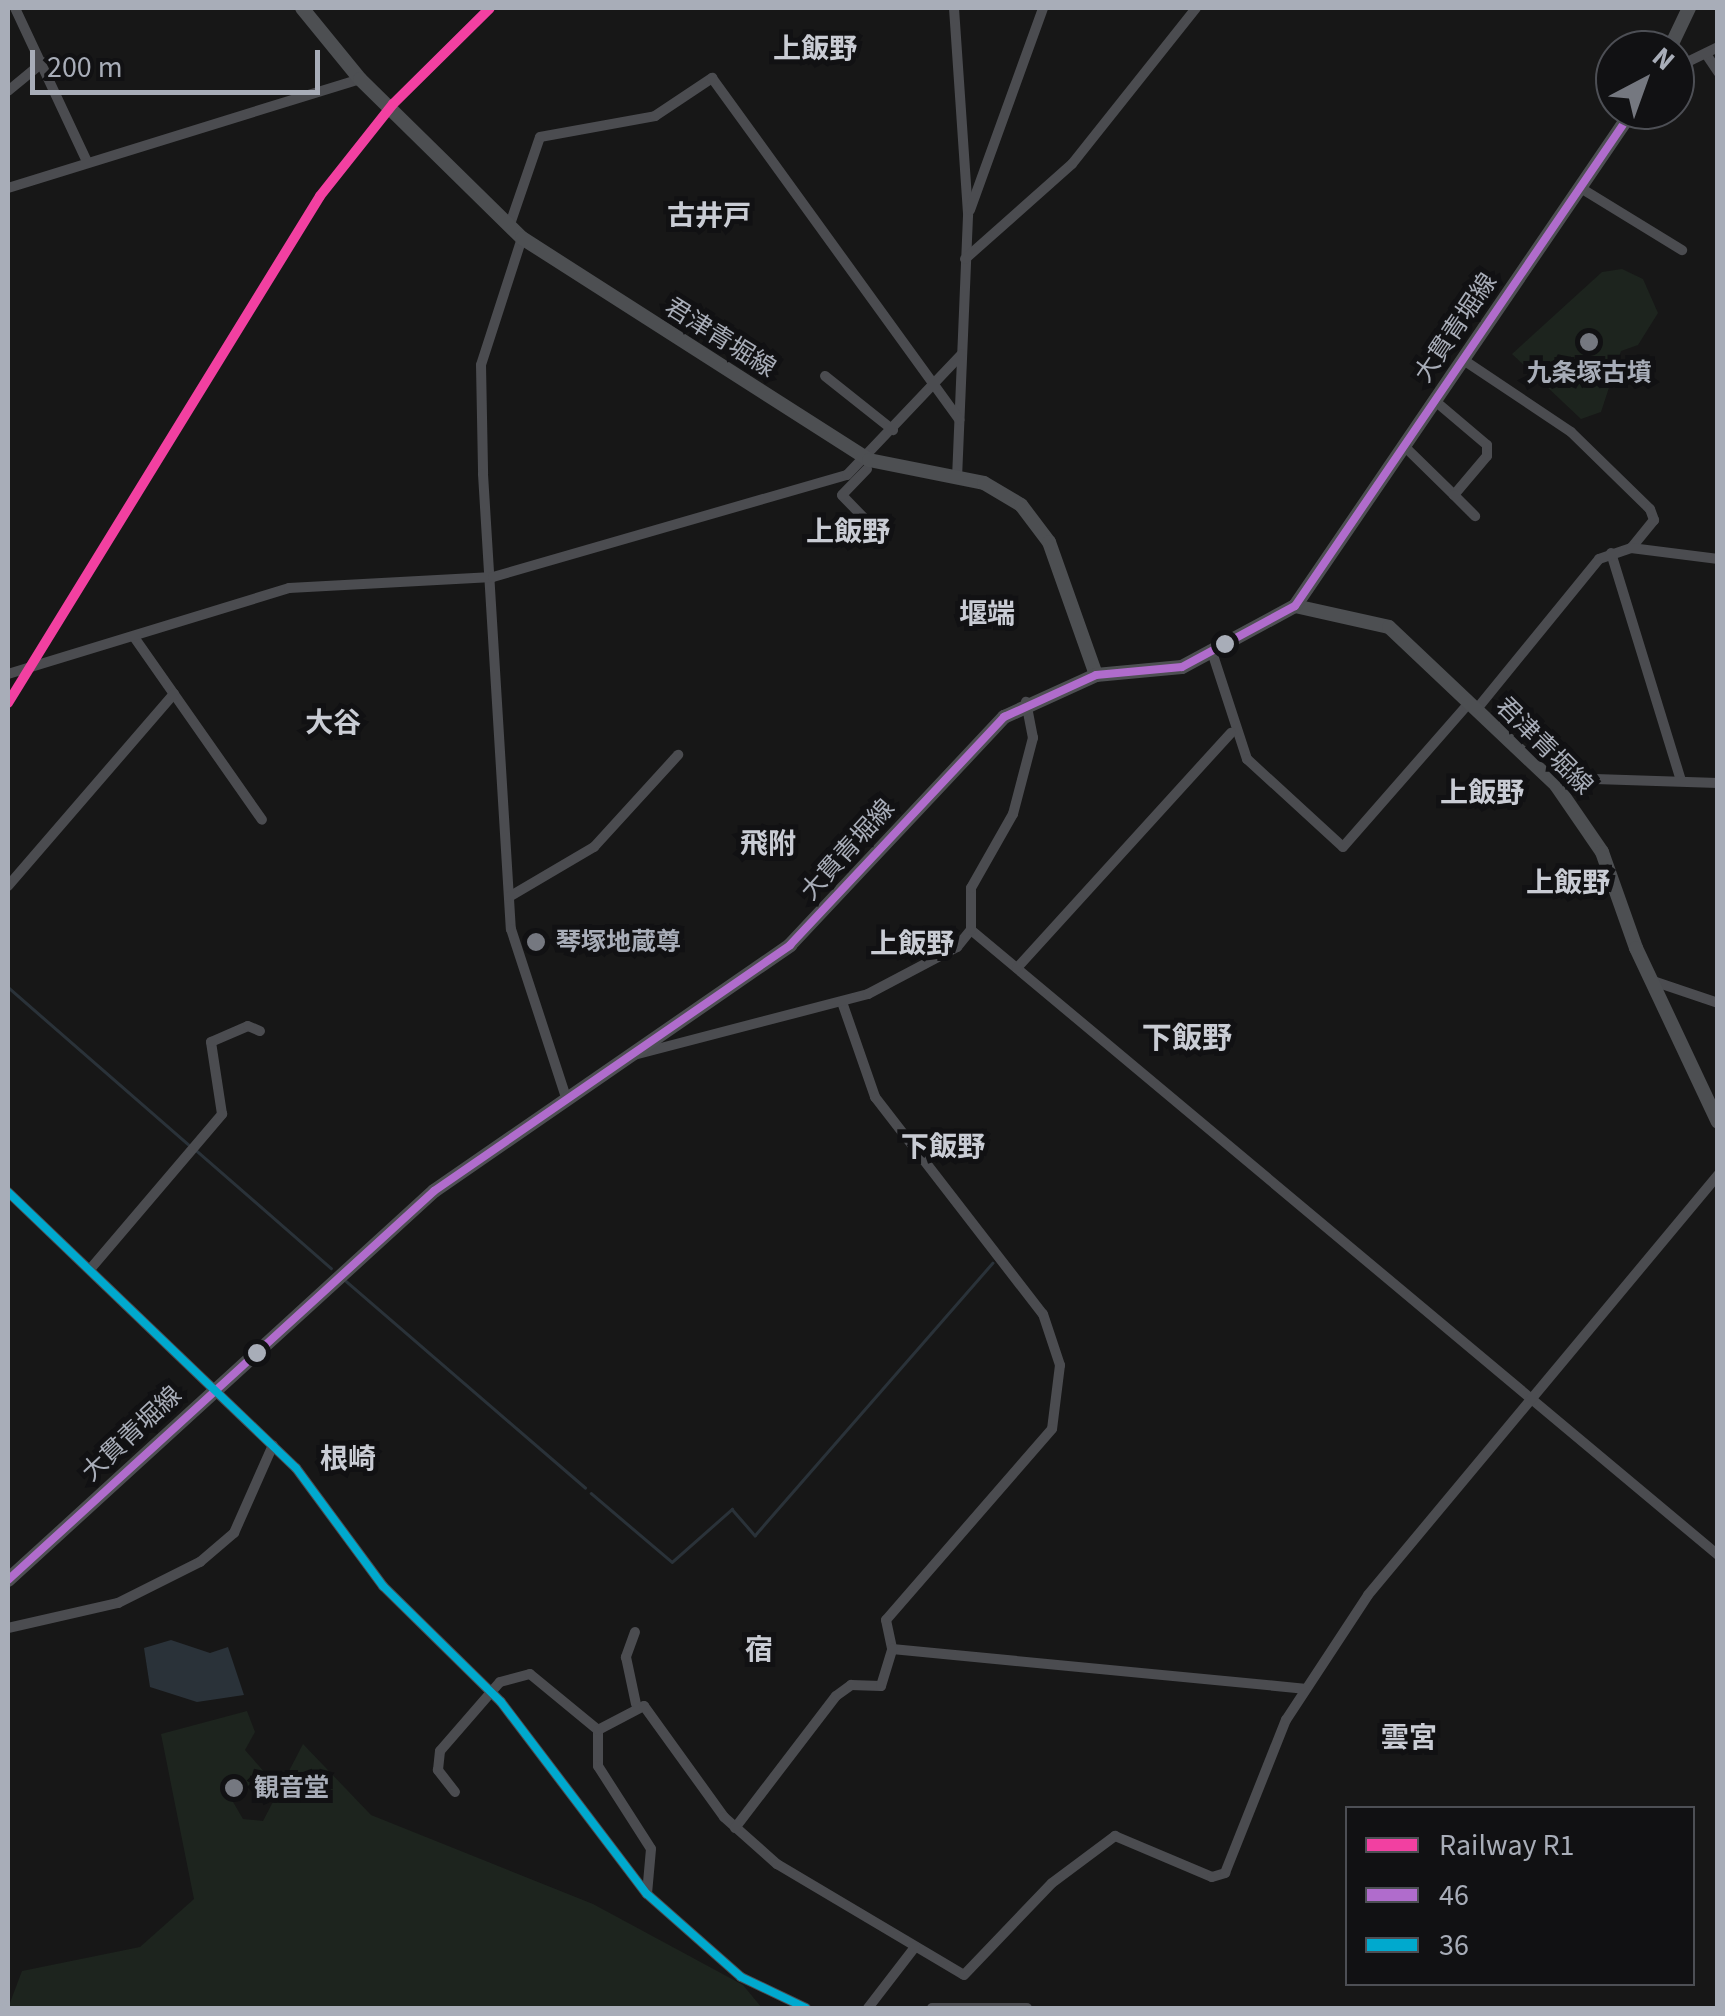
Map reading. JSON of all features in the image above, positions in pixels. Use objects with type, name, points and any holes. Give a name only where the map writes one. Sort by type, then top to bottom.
[{"type":"main road","name":"君津青堀線","points":[[302,8],[360,79],[522,238],[872,461],[996,488],[1039,525],[1096,676]]},
{"type":"main road","name":"大貫青堀線","points":[[8,1580],[411,1210],[790,945],[971,746],[1026,702],[1096,676],[1172,669],[1212,652],[1295,606],[1619,130]]},
{"type":"main road","name":"君津青堀線","points":[[1295,606],[1390,627],[1556,786],[1602,852],[1650,980],[1718,1122]]},
{"type":"street","points":[[15,8],[86,162]]},
{"type":"street","points":[[954,8],[968,216],[957,479]]},
{"type":"street","points":[[968,216],[1043,8]]},
{"type":"street","points":[[965,259],[1072,164],[1196,8]]},
{"type":"street","points":[[1695,59],[1718,47]]},
{"type":"street","points":[[1706,54],[1718,72]]},
{"type":"street","points":[[9,86],[43,62]]},
{"type":"street","points":[[510,228],[540,137],[655,116],[712,78],[927,382],[960,420]]},
{"type":"street","points":[[8,188],[360,79]]},
{"type":"street","points":[[1579,188],[1682,250]]},
{"type":"street","points":[[522,238],[481,366],[492,577],[509,897],[567,1100]]},
{"type":"street","points":[[863,517],[843,492],[872,461],[927,382],[961,355]]},
{"type":"street","points":[[1462,359],[1587,445],[1650,508],[1654,520],[1632,548]]},
{"type":"street","points":[[825,376],[893,430]]},
{"type":"street","points":[[1434,400],[1487,445],[1454,495]]},
{"type":"street","points":[[1403,445],[1475,516]]},
{"type":"street","points":[[8,674],[289,588],[492,577],[847,475],[872,461]]},
{"type":"street","points":[[1212,652],[1231,733],[1247,760],[1342,847],[1610,553],[1632,548],[1718,558]]},
{"type":"street","points":[[1610,553],[1681,780]]},
{"type":"street","points":[[134,636],[262,820]]},
{"type":"street","points":[[8,886],[174,694]]},
{"type":"street","points":[[971,930],[971,888],[1013,814],[1033,738],[1026,702]]},
{"type":"street","points":[[1017,968],[1231,733]]},
{"type":"street","points":[[509,897],[578,860],[678,755]]},
{"type":"street","points":[[1556,786],[1564,778],[1718,784]]},
{"type":"street","points":[[971,930],[1718,1555]]},
{"type":"street","points":[[634,1055],[842,1002],[918,971],[971,930]]},
{"type":"street","points":[[1650,980],[1718,1004]]},
{"type":"street","points":[[735,1828],[836,1696],[850,1685],[882,1686],[892,1649],[886,1620],[1052,1430],[1060,1365],[1043,1314],[875,1097],[842,1002]]},
{"type":"street","points":[[92,1267],[222,1114],[211,1042],[248,1026],[260,1032]]},
{"type":"street","points":[[634,1632],[626,1656],[636,1704],[664,1724],[735,1828],[821,1897],[964,1976],[1052,1883],[1115,1836],[1212,1877],[1225,1873],[1304,1689],[1368,1594],[1718,1175]]},
{"type":"street","points":[[8,1192],[217,1386],[273,1445],[382,1586],[490,1690],[648,1894],[741,1977],[806,2008]]},
{"type":"street","points":[[8,1628],[118,1603],[200,1562],[234,1534],[273,1445]]},
{"type":"street","points":[[892,1649],[1304,1689]]},
{"type":"street","points":[[455,1792],[437,1758],[490,1690],[530,1674],[598,1730]]},
{"type":"street","points":[[598,1730],[636,1704]]},
{"type":"street","points":[[598,1730],[598,1766],[651,1848],[648,1894]]},
{"type":"street","points":[[868,2008],[916,1947]]},
{"type":"street","points":[[932,2008],[1026,2008]]},
{"type":"shaded area","points":[[1622,269],[1643,279],[1658,313],[1638,345],[1621,351],[1601,412],[1581,419],[1512,354],[1602,272]]},
{"type":"shaded area","points":[[171,1640],[210,1653],[228,1647],[244,1695],[197,1702],[150,1687],[144,1648]]},
{"type":"shaded area","points":[[247,1711],[255,1732],[245,1750],[266,1774],[248,1787],[222,1783],[243,1819],[263,1821],[303,1744],[371,1815],[593,1904],[743,1985],[762,2008],[8,2008],[22,1971],[140,1947],[194,1899],[161,1734]]},
{"type":"waterway","points":[[8,987],[188,1144]]},
{"type":"waterway","points":[[197,1151],[331,1268]]},
{"type":"waterway","points":[[591,1493],[672,1562],[732,1509],[755,1535],[992,1263]]},
{"type":"waterway","points":[[346,1281],[585,1487]]},
{"type":"rail line","name":"R1","points":[[8,703],[320,196],[393,104],[490,8]]},
{"type":"transit line","name":"46","points":[[8,1580],[434,1191],[790,945],[1004,717],[1096,675],[1182,667],[1295,606],[1619,130]]},
{"type":"transit line","name":"36","points":[[8,1192],[296,1468],[383,1586],[501,1702],[647,1894],[741,1977],[806,2008]]},
{"type":"place","name":"九条塚古墳","points":[[1589,342]]},
{"type":"place","name":"琴塚地蔵尊","points":[[536,942]]},
{"type":"place","name":"観音堂","points":[[234,1788]]},
{"type":"district","name":"上飯野","points":[[815,49]]},
{"type":"district","name":"古井戸","points":[[709,216]]},
{"type":"district","name":"上飯野","points":[[848,532]]},
{"type":"district","name":"堰端","points":[[987,614]]},
{"type":"district","name":"大谷","points":[[333,723]]},
{"type":"district","name":"上飯野","points":[[1482,793]]},
{"type":"district","name":"飛附","points":[[768,844]]},
{"type":"district","name":"上飯野","points":[[1568,883]]},
{"type":"district","name":"上飯野","points":[[912,944]]},
{"type":"district","name":"下飯野","points":[[1187,1039]]},
{"type":"district","name":"下飯野","points":[[943,1147]]},
{"type":"district","name":"根崎","points":[[348,1459]]},
{"type":"district","name":"宿","points":[[759,1650]]},
{"type":"district","name":"雲宮","points":[[1409,1738]]}]
